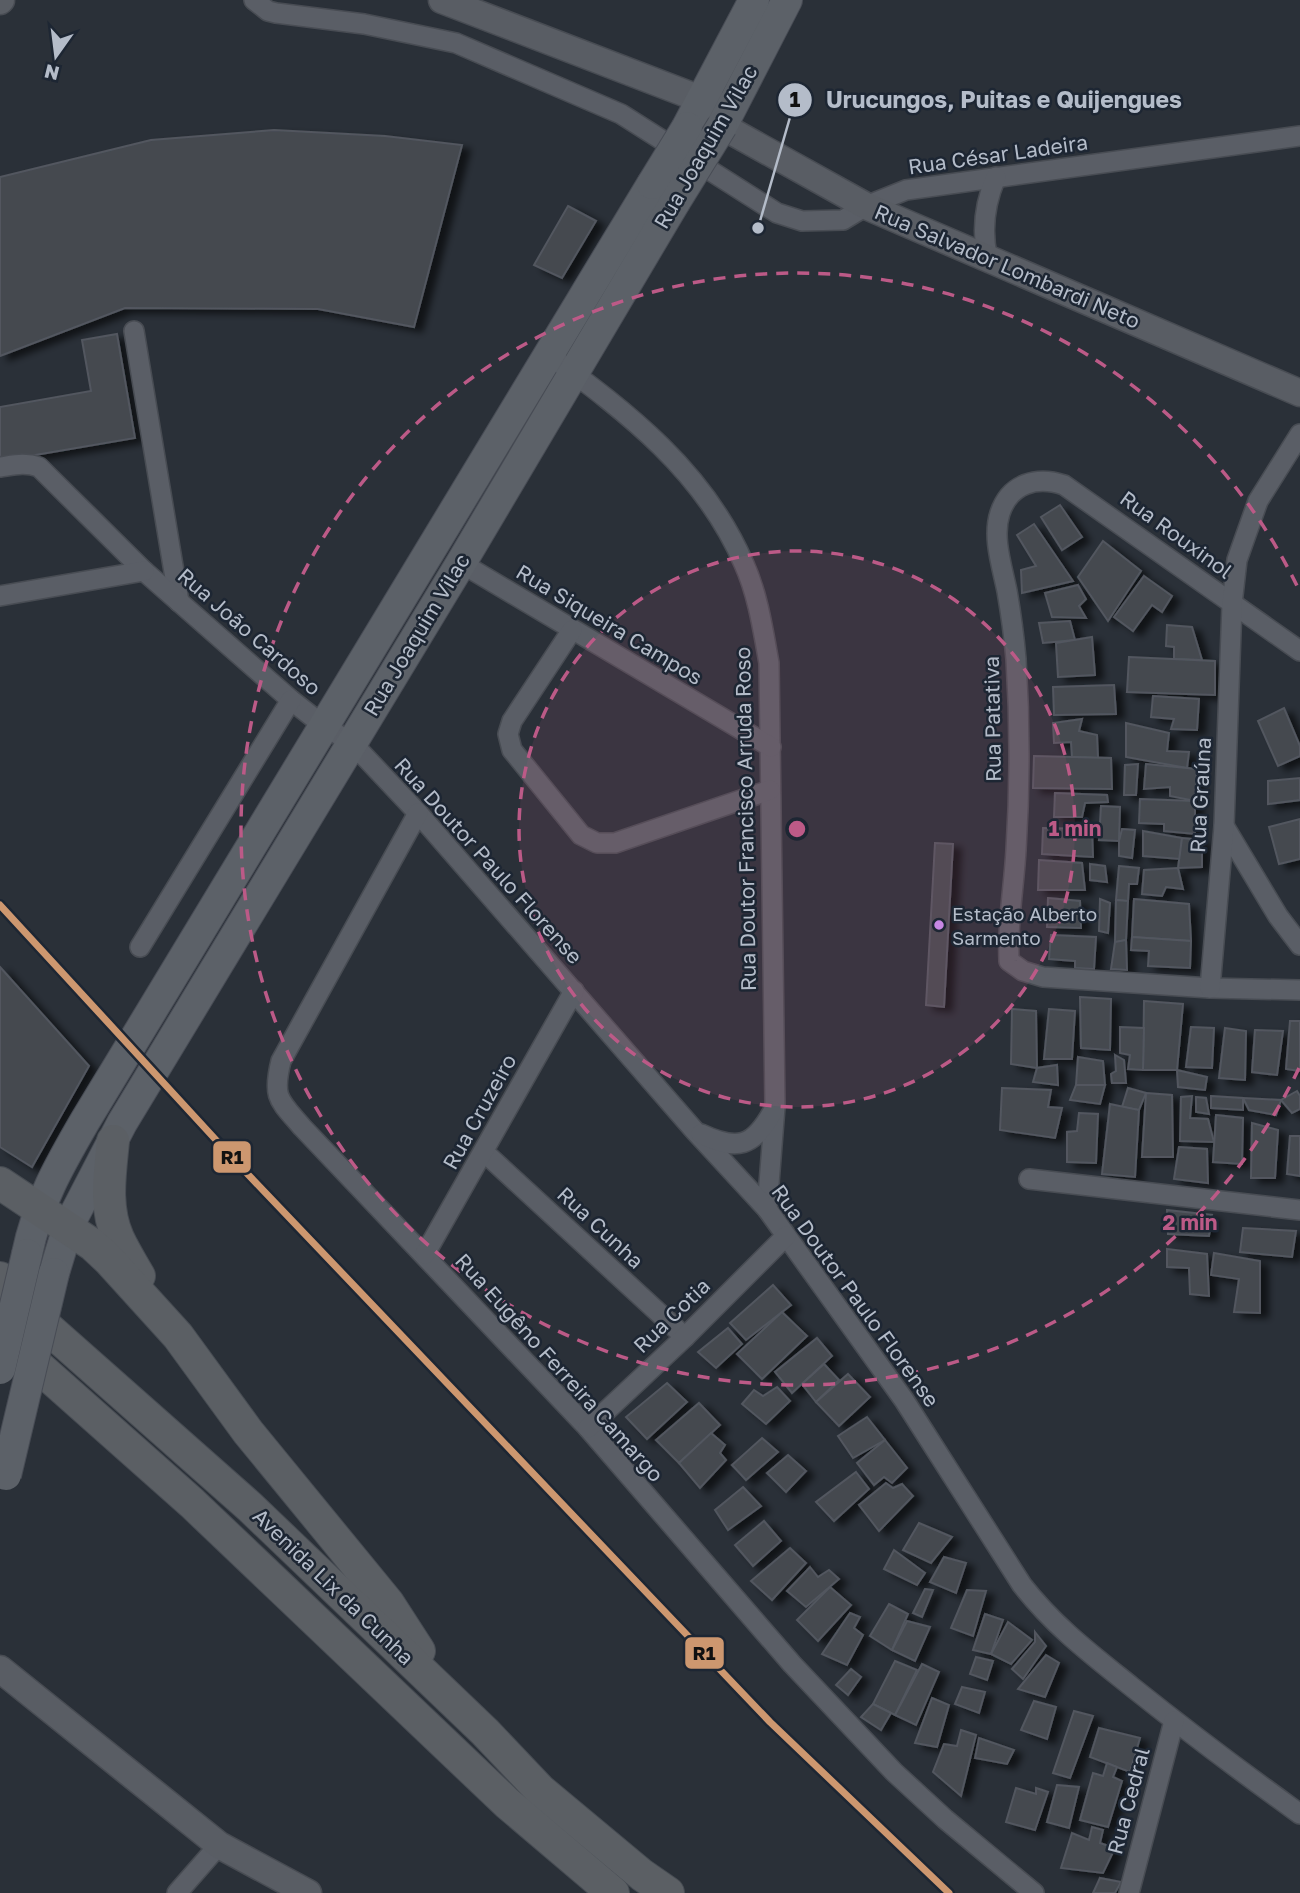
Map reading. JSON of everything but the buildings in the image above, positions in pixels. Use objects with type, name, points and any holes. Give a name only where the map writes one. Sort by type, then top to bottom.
[{"type":"highway","points":[[118,1132],[109,1182],[111,1213],[117,1236],[146,1290],[248,1432],[388,1603],[446,1694]]},
{"type":"highway","points":[[0,1183],[68,1227],[109,1260],[178,1336]]},
{"type":"highway","name":"Avenida Lix da Cunha","points":[[0,1278],[41,1322],[250,1507],[446,1694],[540,1790],[642,1875],[668,1893]]},
{"type":"highway","name":"Avenida Lix da Cunha","points":[[0,1332],[192,1503],[507,1803],[613,1893]]},
{"type":"main road","name":"Rua Salvador Lombardi Neto","points":[[442,0],[718,112],[866,206],[1300,393]]},
{"type":"main road","name":"Rua Joaquim Vilac","points":[[3,1483],[54,1273],[68,1227],[118,1132],[170,1044],[574,373],[663,193],[687,127],[718,112],[754,0]]},
{"type":"main road","name":"Rua Joaquim Vilac","points":[[0,1369],[33,1223],[56,1170],[549,355],[718,112],[787,0]]},
{"type":"main road","points":[[0,1669],[219,1845],[308,1893]]},
{"type":"street","name":"Rua César Ladeira","points":[[264,4],[456,43],[621,114],[777,213],[802,221],[842,220],[866,206],[906,190],[1300,136]]},
{"type":"street","points":[[988,260],[984,223],[986,205],[996,177]]},
{"type":"street","points":[[134,331],[179,601]]},
{"type":"street","name":"Rua Doutor Francisco Arruda Roso","points":[[549,355],[641,425],[680,464],[718,516],[744,565],[762,620],[769,663],[775,1107],[767,1209]]},
{"type":"street","name":"Rua Graúna","points":[[1210,988],[1224,826],[1232,604],[1237,560],[1258,501],[1300,434]]},
{"type":"street","name":"Rua João Cardoso","points":[[0,467],[30,463],[39,467],[144,571],[324,726]]},
{"type":"street","name":"Rua Rouxinol","points":[[1019,488],[1032,481],[1049,480],[1064,485],[1300,651]]},
{"type":"street","name":"Rua Patativa","points":[[1019,488],[1007,498],[997,522],[997,542],[1013,627],[1016,661],[1018,744],[1016,849],[1009,923],[1011,964],[1043,977],[1210,988]]},
{"type":"street","name":"Rua Siqueira Campos","points":[[461,563],[771,747]]},
{"type":"street","name":"Rua João Cardoso","points":[[0,596],[144,571]]},
{"type":"street","points":[[572,630],[512,721],[508,734],[512,750],[581,835],[597,843],[615,843],[770,790]]},
{"type":"street","points":[[140,947],[291,700]]},
{"type":"street","name":"Rua Doutor Paulo Florense","points":[[324,726],[352,743],[418,813],[694,1130],[767,1209],[905,1400],[1022,1585],[1057,1626],[1174,1721],[1300,1814]]},
{"type":"street","name":"Rua Eugêno Ferreira Camargo","points":[[418,813],[281,1061],[277,1089],[279,1099],[302,1128],[589,1428],[792,1664],[894,1772],[944,1819],[1034,1893]]},
{"type":"street","points":[[1224,826],[1278,916],[1300,945]]},
{"type":"street","points":[[1210,988],[1300,990]]},
{"type":"street","name":"Rua Cruzeiro","points":[[425,1254],[574,991]]},
{"type":"street","points":[[694,1130],[727,1143],[751,1140],[758,1135],[775,1107]]},
{"type":"street","name":"Rua Cunha","points":[[484,1152],[685,1337]]},
{"type":"street","points":[[1029,1179],[1300,1210]]},
{"type":"street","name":"Rua Cotia","points":[[589,1428],[786,1236]]},
{"type":"street","name":"Rua Cedral","points":[[1129,1893],[1174,1721]]},
{"type":"street","points":[[177,1893],[219,1845]]},
{"type":"transit line","name":"R1","points":[[0,905],[239,1165],[770,1722],[949,1893]]},
{"type":"place","name":"Urucungos, Puitas e Quijengues","points":[[758,228]]},
{"type":"place","name":"Estação Alberto Sarmento","points":[[939,925]]}]
